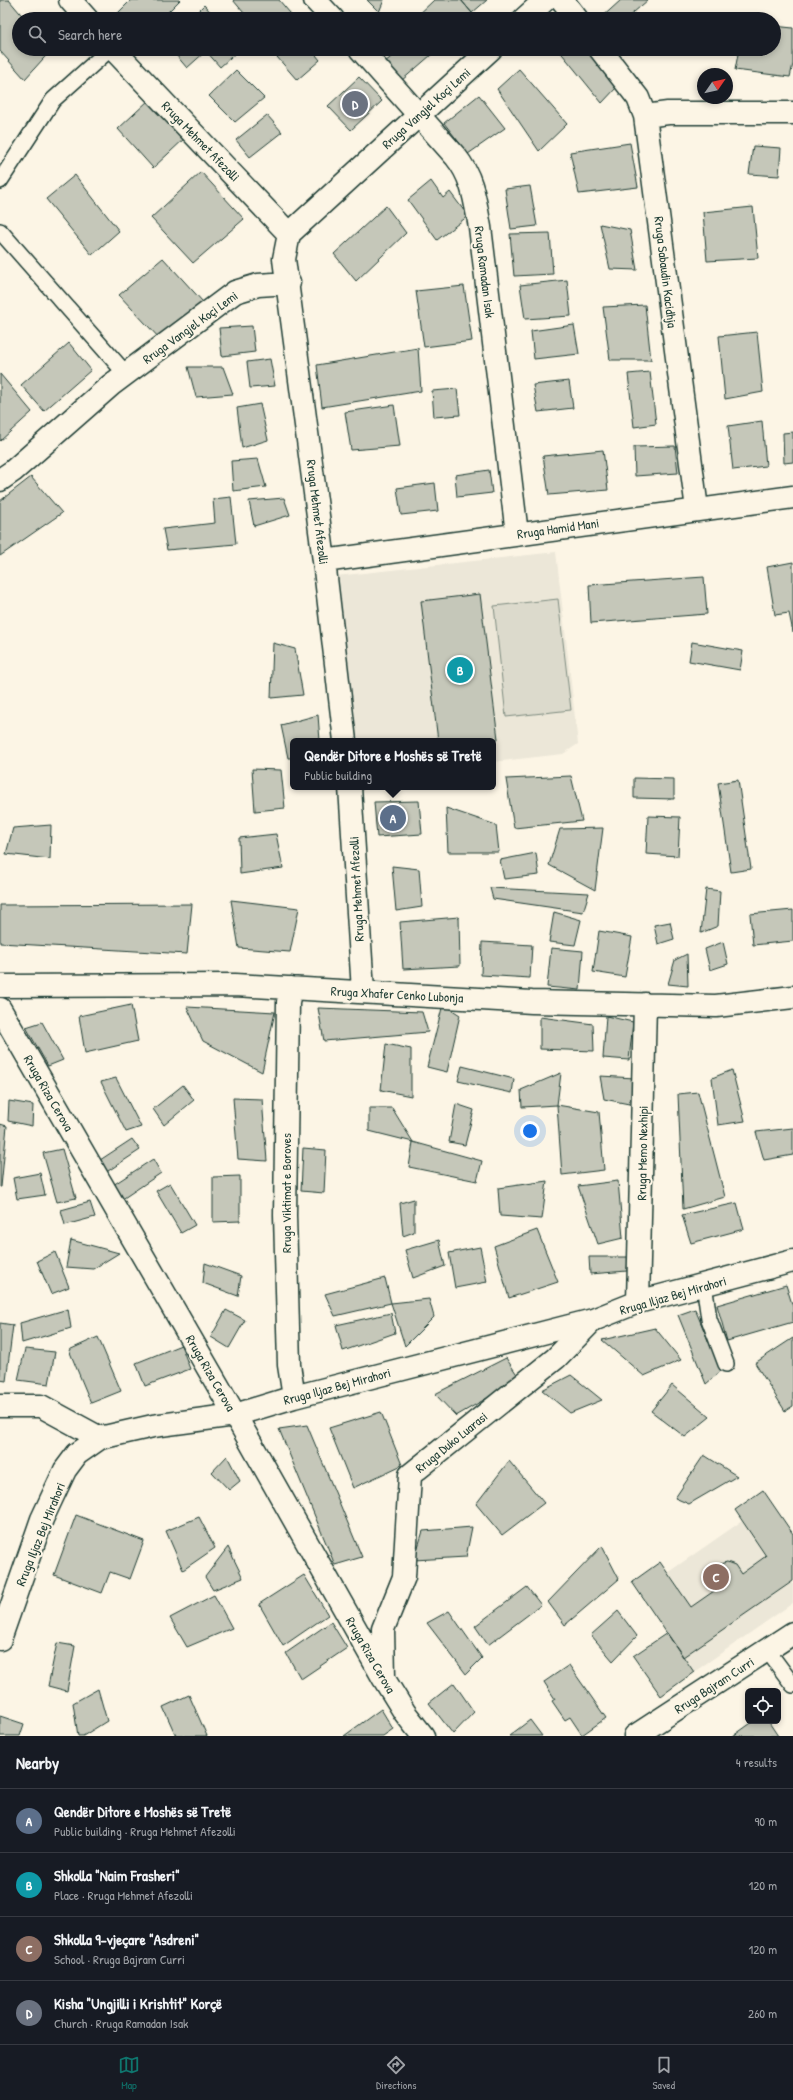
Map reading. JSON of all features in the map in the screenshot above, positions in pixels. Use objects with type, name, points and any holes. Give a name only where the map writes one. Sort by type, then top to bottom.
[{"type":"street","points":[[70,0],[80,12]]},
{"type":"street","points":[[315,0],[326,12]]},
{"type":"street","points":[[532,12],[545,0]]},
{"type":"street","points":[[562,0],[571,12]]},
{"type":"street","name":"Rruga Mehmet Afezolli","points":[[120,56],[289,234]]},
{"type":"street","name":"Rruga Ramadan Isak","points":[[366,56],[419,114],[463,166],[473,187],[480,227],[517,534]]},
{"type":"street","name":"Rruga Vangjel Koçi Lemi","points":[[289,234],[483,56]]},
{"type":"street","name":"Rruga Sabaudin Kacidhja","points":[[605,56],[638,98],[645,116],[697,509]]},
{"type":"street","points":[[645,116],[668,112],[793,113]]},
{"type":"street","points":[[289,234],[284,258],[289,283]]},
{"type":"street","name":"Rruga Mehmet Afezolli","points":[[289,283],[345,738]]},
{"type":"street","name":"Rruga Vangjel Koçi Lemi","points":[[0,480],[13,471],[126,374],[235,292],[258,285],[289,283]]},
{"type":"street","name":"Rruga Hamid Mani","points":[[324,561],[793,497]]},
{"type":"street","name":"Rruga Mehmet Afezolli","points":[[350,790],[363,991]]},
{"type":"street","name":"Rruga Xhafer Cenko Lubonja","points":[[0,986],[235,985],[363,991],[532,1002],[716,1006],[793,997]]},
{"type":"street","name":"Rruga Viktimat e Boroves","points":[[291,988],[288,1002],[285,1215],[289,1365],[294,1397]]},
{"type":"street","name":"Rruga Memo Nexhipi","points":[[638,1302],[645,1004]]},
{"type":"street","name":"Rruga Riza Cerova","points":[[0,1009],[235,1415],[384,1679],[419,1734]]},
{"type":"street","name":"Rruga Iljaz Bej Mirahori","points":[[0,1639],[42,1519],[65,1470],[77,1454],[100,1438],[153,1426],[235,1415],[294,1397],[593,1320],[638,1302],[793,1261]]},
{"type":"street","name":"Rruga Duko Luarasi","points":[[384,1679],[383,1630],[404,1576],[410,1475],[556,1358],[593,1320]]},
{"type":"street","points":[[0,1406],[41,1406],[100,1438]]},
{"type":"street","name":"Rruga Bajram Curri","points":[[635,1736],[793,1634]]},
{"type":"lane","points":[[0,181],[53,100],[102,56]]},
{"type":"lane","points":[[0,231],[126,374]]},
{"type":"lane","points":[[704,1284],[709,1319],[726,1364]]},
{"type":"lane","points":[[767,1650],[793,1685]]},
{"type":"shaded area","points":[[556,552],[578,744],[563,754],[496,762],[496,738],[355,738],[336,576]]},
{"type":"shaded area","points":[[558,599],[571,710],[506,717],[494,606]]},
{"type":"shaded area","points":[[763,1490],[793,1534],[793,1603],[694,1672],[632,1582],[660,1562],[667,1573],[742,1521],[735,1510]]},
{"type":"building","points":[[0,0],[9,0],[19,12],[12,12],[12,56],[46,56],[25,79],[0,51]]},
{"type":"building","points":[[131,0],[180,0],[168,12],[119,12]]},
{"type":"building","points":[[233,0],[279,0],[289,12],[243,12]]},
{"type":"building","points":[[367,0],[384,0],[379,12]]},
{"type":"building","points":[[434,0],[461,0],[471,12],[421,12]]},
{"type":"building","points":[[461,0],[487,0],[473,12],[471,12]]},
{"type":"building","points":[[621,0],[648,0],[634,12],[608,12]]},
{"type":"building","points":[[204,5],[210,12],[197,12]]},
{"type":"building","points":[[781,27],[793,28],[793,64],[790,77],[735,70],[738,56],[781,56]]},
{"type":"building","points":[[177,56],[200,56],[187,68]]},
{"type":"building","points":[[210,56],[232,56],[220,67]]},
{"type":"building","points":[[317,56],[320,60],[297,80],[277,57]]},
{"type":"building","points":[[392,56],[430,56],[401,81],[385,62]]},
{"type":"building","points":[[564,56],[593,56],[617,87],[602,103]]},
{"type":"building","points":[[519,69],[567,124],[539,151],[497,89]]},
{"type":"building","points":[[236,70],[264,98],[235,122],[209,96]]},
{"type":"building","points":[[359,77],[382,101],[351,130],[328,106]]},
{"type":"building","points":[[479,95],[505,128],[468,154],[444,123]]},
{"type":"building","points":[[150,99],[185,138],[153,168],[118,129]]},
{"type":"building","points":[[267,115],[282,132],[250,157],[236,140]]},
{"type":"building","points":[[630,143],[638,187],[579,194],[570,152]]},
{"type":"building","points":[[753,146],[781,148],[779,176],[749,174]]},
{"type":"building","points":[[201,172],[244,219],[193,263],[151,218]]},
{"type":"building","points":[[75,175],[119,231],[92,255],[46,199]]},
{"type":"building","points":[[431,181],[443,198],[450,192],[468,216],[437,240],[408,200]]},
{"type":"building","points":[[530,186],[537,226],[511,229],[505,189]]},
{"type":"building","points":[[386,206],[406,233],[356,281],[334,254]]},
{"type":"building","points":[[753,207],[758,258],[707,261],[703,212]]},
{"type":"building","points":[[600,224],[630,230],[637,270],[610,269]]},
{"type":"building","points":[[550,233],[553,274],[514,276],[510,234]]},
{"type":"building","points":[[163,258],[203,302],[161,340],[119,295]]},
{"type":"building","points":[[567,280],[571,316],[525,319],[520,285]]},
{"type":"building","points":[[464,286],[472,341],[424,347],[416,291]]},
{"type":"building","points":[[645,305],[651,360],[610,360],[603,307]]},
{"type":"building","points":[[574,325],[579,354],[534,359],[531,331]]},
{"type":"building","points":[[252,326],[255,352],[222,356],[219,328]]},
{"type":"building","points":[[757,332],[763,392],[725,399],[719,336]]},
{"type":"building","points":[[69,343],[91,370],[44,411],[21,385]]},
{"type":"building","points":[[418,348],[421,391],[322,407],[317,365]]},
{"type":"building","points":[[270,359],[275,386],[250,388],[247,362]]},
{"type":"building","points":[[188,367],[223,367],[233,394],[196,397]]},
{"type":"building","points":[[650,372],[656,424],[634,427],[628,374]]},
{"type":"building","points":[[0,374],[32,412],[0,441]]},
{"type":"building","points":[[569,381],[573,408],[538,412],[533,385]]},
{"type":"building","points":[[457,389],[460,415],[434,417],[432,391]]},
{"type":"building","points":[[260,404],[268,440],[242,448],[237,408]]},
{"type":"building","points":[[394,405],[400,446],[351,450],[345,412]]},
{"type":"building","points":[[762,421],[766,466],[733,470],[728,426]]},
{"type":"building","points":[[793,432],[793,462],[784,463],[783,433]]},
{"type":"building","points":[[675,446],[678,473],[635,476],[634,447]]},
{"type":"building","points":[[603,450],[608,490],[549,495],[543,456]]},
{"type":"building","points":[[258,459],[266,487],[233,491],[231,461]]},
{"type":"building","points":[[489,470],[492,493],[457,497],[455,475]]},
{"type":"building","points":[[31,477],[62,513],[0,556],[0,501]]},
{"type":"building","points":[[435,483],[438,511],[401,515],[397,488]]},
{"type":"building","points":[[231,497],[236,544],[167,550],[163,529],[215,523],[213,499]]},
{"type":"building","points":[[284,498],[290,515],[254,526],[249,501]]},
{"type":"building","points":[[793,562],[793,632],[789,613],[775,615],[767,567]]},
{"type":"building","points":[[704,577],[707,614],[591,623],[589,585]]},
{"type":"building","points":[[480,594],[498,739],[438,738],[421,601]]},
{"type":"building","points":[[692,642],[743,651],[740,670],[689,661]]},
{"type":"building","points":[[273,643],[295,649],[303,695],[271,698]]},
{"type":"building","points":[[318,715],[320,738],[290,738],[290,758],[288,758],[281,725]]},
{"type":"building","points":[[252,769],[281,770],[285,808],[255,811]]},
{"type":"building","points":[[571,776],[582,821],[514,828],[506,779]]},
{"type":"building","points":[[634,778],[674,779],[674,799],[634,798]]},
{"type":"building","points":[[738,780],[751,869],[731,872],[718,783]]},
{"type":"building","points":[[419,801],[422,834],[377,837],[374,802]]},
{"type":"building","points":[[446,808],[496,825],[499,852],[448,852]]},
{"type":"building","points":[[648,816],[680,817],[678,856],[646,854]]},
{"type":"building","points":[[51,825],[50,859],[6,854],[13,828]]},
{"type":"building","points":[[603,828],[595,890],[549,865],[560,829]]},
{"type":"building","points":[[276,834],[283,868],[240,874],[239,838]]},
{"type":"building","points":[[536,853],[539,875],[504,879],[500,860]]},
{"type":"building","points":[[392,866],[419,869],[422,907],[396,911]]},
{"type":"building","points":[[490,888],[589,893],[583,912],[493,899]]},
{"type":"building","points":[[706,889],[720,891],[718,926],[701,933]]},
{"type":"building","points":[[231,900],[299,908],[290,952],[239,948]]},
{"type":"building","points":[[192,904],[187,954],[0,943],[0,905]]},
{"type":"building","points":[[793,910],[793,941],[753,945],[750,914]]},
{"type":"building","points":[[554,912],[581,920],[575,945],[549,942]]},
{"type":"building","points":[[459,917],[460,966],[403,969],[400,922]]},
{"type":"building","points":[[670,922],[674,939],[658,944],[654,925]]},
{"type":"building","points":[[599,931],[632,937],[625,977],[593,972]]},
{"type":"building","points":[[482,942],[532,945],[530,978],[481,975]]},
{"type":"building","points":[[723,942],[728,964],[710,970],[705,949]]},
{"type":"building","points":[[551,948],[583,951],[580,990],[547,987]]},
{"type":"building","points":[[687,954],[688,986],[668,984],[675,960]]},
{"type":"building","points":[[443,1004],[460,1015],[447,1072],[427,1067]]},
{"type":"building","points":[[131,1005],[138,1041],[85,1053],[79,1016]]},
{"type":"building","points":[[187,1007],[275,1012],[262,1072],[203,1041]]},
{"type":"building","points":[[318,1008],[422,1012],[428,1032],[324,1041]]},
{"type":"building","points":[[606,1016],[633,1022],[629,1060],[603,1058]]},
{"type":"building","points":[[540,1017],[593,1024],[594,1051],[540,1049]]},
{"type":"building","points":[[42,1022],[63,1060],[48,1066],[26,1027]]},
{"type":"building","points":[[386,1044],[411,1049],[411,1096],[381,1090]]},
{"type":"building","points":[[462,1066],[514,1079],[512,1093],[458,1081]]},
{"type":"building","points":[[732,1070],[745,1121],[718,1125],[712,1078]]},
{"type":"building","points":[[561,1073],[557,1105],[522,1107],[521,1090]]},
{"type":"building","points":[[600,1076],[635,1078],[629,1104],[604,1099]]},
{"type":"building","points":[[116,1078],[141,1127],[126,1132],[101,1082]]},
{"type":"building","points":[[183,1085],[194,1100],[164,1125],[153,1109]]},
{"type":"building","points":[[698,1092],[725,1197],[683,1209],[678,1094]]},
{"type":"building","points":[[233,1098],[262,1099],[267,1161],[238,1159]]},
{"type":"building","points":[[9,1101],[33,1105],[32,1126],[8,1121]]},
{"type":"building","points":[[456,1104],[474,1110],[465,1145],[449,1142]]},
{"type":"building","points":[[557,1105],[599,1112],[604,1170],[562,1175]]},
{"type":"building","points":[[369,1108],[392,1108],[413,1142],[369,1131]]},
{"type":"building","points":[[0,1124],[7,1126],[1,1187],[0,1187]]},
{"type":"building","points":[[793,1128],[793,1155],[764,1160],[756,1132]]},
{"type":"building","points":[[132,1139],[140,1150],[102,1175],[94,1164]]},
{"type":"building","points":[[413,1142],[482,1161],[477,1181],[409,1167]]},
{"type":"building","points":[[303,1148],[326,1150],[324,1193],[301,1191]]},
{"type":"building","points":[[62,1149],[76,1198],[57,1202],[43,1153]]},
{"type":"building","points":[[153,1159],[161,1173],[121,1200],[110,1187]]},
{"type":"building","points":[[40,1173],[45,1195],[17,1199],[13,1178]]},
{"type":"building","points":[[240,1176],[240,1221],[213,1222],[213,1177]]},
{"type":"building","points":[[547,1181],[542,1219],[500,1216],[498,1188]]},
{"type":"building","points":[[618,1181],[623,1238],[598,1244],[578,1186]]},
{"type":"building","points":[[170,1183],[195,1225],[181,1233],[156,1191]]},
{"type":"building","points":[[414,1199],[414,1232],[403,1236],[400,1203]]},
{"type":"building","points":[[90,1202],[95,1217],[65,1225],[61,1210]]},
{"type":"building","points":[[737,1203],[744,1229],[691,1243],[682,1215]]},
{"type":"building","points":[[537,1230],[558,1282],[509,1298],[494,1246]]},
{"type":"building","points":[[71,1240],[119,1253],[93,1269],[66,1267]]},
{"type":"building","points":[[439,1240],[445,1266],[413,1278],[405,1250]]},
{"type":"building","points":[[480,1247],[487,1282],[455,1288],[449,1253]]},
{"type":"building","points":[[55,1252],[69,1287],[51,1294],[37,1261]]},
{"type":"building","points":[[589,1257],[628,1257],[627,1271],[590,1274]]},
{"type":"building","points":[[205,1263],[241,1276],[238,1296],[203,1283]]},
{"type":"building","points":[[385,1278],[391,1303],[335,1316],[325,1294]]},
{"type":"building","points":[[786,1285],[793,1307],[793,1322],[727,1341],[717,1305]]},
{"type":"building","points":[[429,1299],[434,1317],[405,1346],[391,1303]]},
{"type":"building","points":[[68,1309],[71,1328],[22,1343],[20,1323]]},
{"type":"building","points":[[695,1309],[721,1371],[706,1384],[678,1315]]},
{"type":"building","points":[[226,1310],[245,1320],[229,1348],[211,1337]]},
{"type":"building","points":[[391,1313],[395,1333],[343,1351],[336,1325]]},
{"type":"building","points":[[0,1323],[13,1325],[6,1381],[0,1380]]},
{"type":"building","points":[[655,1328],[681,1360],[644,1376],[602,1340]]},
{"type":"building","points":[[98,1337],[121,1391],[91,1403],[69,1350]]},
{"type":"building","points":[[793,1338],[793,1406],[785,1411],[755,1363]]},
{"type":"building","points":[[181,1345],[190,1369],[145,1386],[136,1363]]},
{"type":"building","points":[[25,1349],[55,1352],[49,1384],[18,1380]]},
{"type":"building","points":[[506,1358],[520,1379],[456,1416],[435,1394]]},
{"type":"building","points":[[571,1375],[602,1400],[570,1413],[542,1390]]},
{"type":"building","points":[[672,1385],[710,1417],[685,1437],[651,1411]]},
{"type":"building","points":[[381,1412],[402,1465],[353,1488],[329,1428]]},
{"type":"building","points":[[307,1425],[362,1557],[335,1565],[279,1429]]},
{"type":"building","points":[[704,1455],[737,1476],[689,1504],[675,1498]]},
{"type":"building","points":[[227,1456],[240,1481],[229,1490],[212,1472]]},
{"type":"building","points":[[509,1461],[544,1503],[502,1535],[476,1504]]},
{"type":"building","points":[[763,1490],[793,1534],[793,1581],[683,1657],[632,1582],[660,1562],[691,1607],[714,1591],[708,1583],[708,1575],[716,1565],[727,1562],[735,1565],[741,1574],[766,1556],[735,1510]]},
{"type":"building","points":[[76,1515],[144,1541],[130,1579],[110,1572],[102,1593],[54,1575]]},
{"type":"building","points":[[199,1517],[215,1548],[183,1570],[166,1531]]},
{"type":"building","points":[[472,1527],[466,1557],[414,1560],[423,1531]]},
{"type":"building","points":[[602,1546],[619,1579],[565,1625],[548,1602]]},
{"type":"building","points":[[228,1547],[243,1578],[213,1590],[205,1577]]},
{"type":"building","points":[[304,1575],[328,1615],[283,1646],[259,1604]]},
{"type":"building","points":[[527,1587],[541,1605],[488,1645],[475,1626]]},
{"type":"building","points":[[214,1595],[232,1628],[187,1647],[170,1618]]},
{"type":"building","points":[[449,1611],[482,1658],[466,1674],[427,1623]]},
{"type":"building","points":[[618,1611],[637,1636],[613,1661],[591,1635]]},
{"type":"building","points":[[331,1622],[347,1648],[301,1679],[286,1653]]},
{"type":"building","points":[[667,1633],[694,1672],[661,1696],[633,1656]]},
{"type":"building","points":[[57,1643],[75,1646],[67,1691],[48,1686]]},
{"type":"building","points":[[569,1665],[606,1718],[582,1735],[570,1717],[565,1720],[552,1701],[555,1699],[544,1682]]},
{"type":"building","points":[[454,1683],[474,1712],[453,1734],[429,1703]]},
{"type":"building","points":[[98,1689],[107,1721],[83,1736],[78,1736],[73,1703]]},
{"type":"building","points":[[189,1695],[207,1736],[176,1736],[163,1707]]},
{"type":"building","points":[[381,1709],[393,1729],[383,1736],[344,1736]]},
{"type":"building","points":[[0,1716],[24,1724],[20,1736],[0,1736]]},
{"type":"building","points":[[530,1720],[542,1736],[509,1736]]},
{"type":"building","points":[[750,1724],[770,1724],[778,1736],[733,1736]]},
{"type":"place","name":"Kisha \"Ungjilli i Krishtit\" Korçë","points":[[355,104]]},
{"type":"place","name":"Shkolla \"Naim Frasheri\"","points":[[460,670]]},
{"type":"place","name":"Qendër Ditore e Moshës së Tretë","points":[[393,818]]},
{"type":"place","name":"Shkolla 9-vjeçare \"Asdreni\"","points":[[716,1577]]}]
